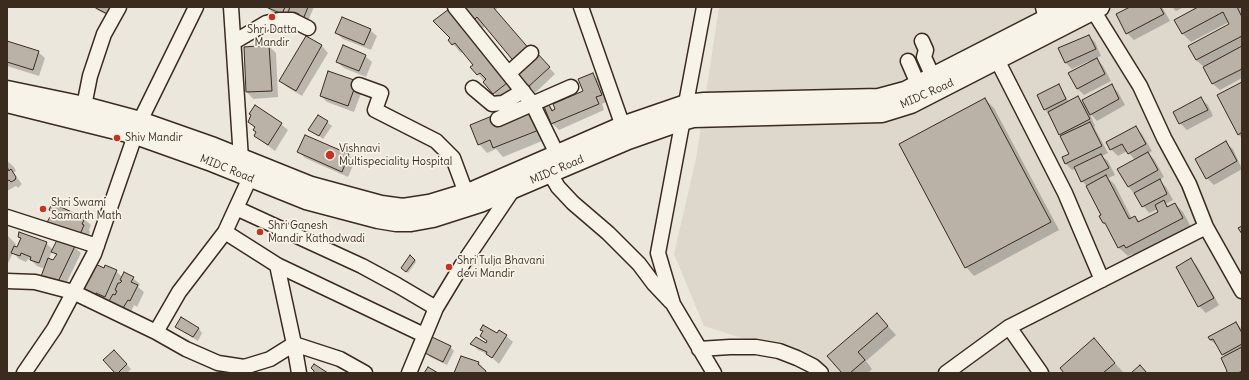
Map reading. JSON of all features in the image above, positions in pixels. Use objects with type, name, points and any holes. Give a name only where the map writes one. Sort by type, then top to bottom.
[{"type":"main road","name":"MIDC Road","points":[[249,168],[381,205],[404,208],[429,204],[466,193],[550,162],[684,112],[704,102],[774,109],[882,113],[910,104],[994,54],[1045,13],[1065,8]]},
{"type":"main road","name":"MIDC Road","points":[[774,109],[880,98],[905,91],[994,54],[1095,8]]},
{"type":"main road","name":"MIDC Road","points":[[7,90],[84,106],[138,128]]},
{"type":"main road","name":"MIDC Road","points":[[7,103],[138,128],[214,147],[306,200],[378,219],[396,222],[433,218],[480,203],[514,188],[550,162]]},
{"type":"street","points":[[84,106],[90,76],[104,34],[120,7]]},
{"type":"street","points":[[24,373],[54,329],[97,246],[138,128],[196,7]]},
{"type":"street","points":[[156,332],[179,292],[225,232],[236,208],[249,168],[231,7]]},
{"type":"street","points":[[455,7],[532,103],[558,187],[573,203],[608,233],[639,264],[654,284],[673,304],[714,373]]},
{"type":"street","points":[[581,7],[625,133]]},
{"type":"street","points":[[673,304],[658,253],[704,7]]},
{"type":"street","points":[[1095,8],[1140,86],[1164,138],[1189,184],[1206,227],[1242,291]]},
{"type":"street","points":[[234,42],[266,23],[279,20],[292,20],[308,28]]},
{"type":"street","points":[[922,41],[926,50],[924,57],[926,81]]},
{"type":"street","points":[[509,73],[531,53]]},
{"type":"street","points":[[994,54],[1065,193],[1102,280]]},
{"type":"street","points":[[908,62],[926,81]]},
{"type":"street","points":[[359,85],[381,93],[375,110],[436,141],[453,158],[466,193]]},
{"type":"street","points":[[498,119],[572,87]]},
{"type":"street","points":[[473,88],[492,104],[503,103],[523,91]]},
{"type":"street","points":[[410,373],[436,308],[462,265],[514,188]]},
{"type":"street","points":[[236,208],[362,266],[436,308]]},
{"type":"street","points":[[7,217],[97,246]]},
{"type":"street","points":[[946,373],[1009,327],[1206,227]]},
{"type":"street","points":[[225,232],[277,265],[424,335]]},
{"type":"street","points":[[277,265],[299,373]]},
{"type":"street","points":[[7,281],[35,282],[74,292],[156,332],[186,349],[218,363],[244,366],[270,359],[294,344]]},
{"type":"street","points":[[1009,327],[1041,373]]},
{"type":"street","points":[[294,344],[340,359],[365,373]]},
{"type":"street","points":[[699,349],[756,347],[797,358],[813,366],[821,373]]},
{"type":"shaded area","points":[[719,7],[1242,7],[1242,373],[832,373],[824,364],[704,326],[674,254],[696,159]]},
{"type":"building","points":[[94,7],[116,7],[111,16]]},
{"type":"building","points":[[266,7],[285,7],[282,14]]},
{"type":"building","points":[[290,7],[308,7],[302,22],[297,19],[299,14],[294,12],[292,17],[287,15]]},
{"type":"building","points":[[462,7],[493,7],[531,51],[516,64],[477,17],[474,20]]},
{"type":"building","points":[[1130,7],[1160,7],[1164,14],[1126,34],[1116,14]]},
{"type":"building","points":[[1198,7],[1237,7],[1242,17],[1242,36],[1196,60],[1188,46],[1229,24],[1223,12],[1182,34],[1174,20]]},
{"type":"building","points":[[449,9],[508,76],[504,80],[507,83],[493,94],[483,82],[486,79],[480,73],[477,75],[470,67],[473,65],[455,43],[452,45],[448,40],[450,38],[433,21]]},
{"type":"building","points":[[342,17],[371,29],[364,45],[335,33]]},
{"type":"building","points":[[1089,35],[1096,49],[1065,63],[1058,48]]},
{"type":"building","points":[[306,36],[322,45],[296,91],[279,81]]},
{"type":"building","points":[[7,41],[39,51],[33,70],[7,62]]},
{"type":"building","points":[[269,45],[272,91],[246,92],[244,47]]},
{"type":"building","points":[[343,45],[366,55],[359,71],[336,62]]},
{"type":"building","points":[[1242,46],[1242,69],[1212,84],[1203,67]]},
{"type":"building","points":[[537,53],[550,67],[528,87],[515,73]]},
{"type":"building","points":[[1097,58],[1105,74],[1077,89],[1068,73]]},
{"type":"building","points":[[328,71],[357,81],[348,106],[320,96]]},
{"type":"building","points":[[593,73],[602,95],[596,97],[599,104],[551,124],[543,104],[548,103],[552,111],[555,109],[553,104],[583,91],[578,79]]},
{"type":"building","points":[[1242,82],[1242,132],[1238,135],[1217,95]]},
{"type":"building","points":[[1059,84],[1066,99],[1044,110],[1037,95]]},
{"type":"building","points":[[1112,84],[1119,99],[1090,115],[1082,100]]},
{"type":"building","points":[[1078,96],[1090,119],[1059,135],[1048,112]]},
{"type":"building","points":[[1201,97],[1208,110],[1179,124],[1173,112]]},
{"type":"building","points":[[985,98],[1051,222],[965,268],[899,144]]},
{"type":"building","points":[[255,105],[282,123],[268,145],[254,136],[256,132],[253,130],[255,127],[248,122],[251,115],[249,114]]},
{"type":"building","points":[[531,110],[539,130],[493,148],[490,140],[478,145],[470,125],[492,116],[495,125]]},
{"type":"building","points":[[318,115],[328,121],[319,136],[308,130]]},
{"type":"building","points":[[1090,122],[1102,146],[1065,164],[1062,157],[1069,154],[1060,136]]},
{"type":"building","points":[[1136,126],[1146,144],[1128,154],[1122,144],[1110,150],[1106,142]]},
{"type":"building","points":[[305,135],[349,154],[342,172],[297,152]]},
{"type":"building","points":[[1226,141],[1237,161],[1206,179],[1195,159]]},
{"type":"building","points":[[1148,152],[1158,170],[1128,187],[1117,169]]},
{"type":"building","points":[[1101,154],[1109,168],[1081,182],[1074,167]]},
{"type":"building","points":[[7,167],[9,171],[11,169],[16,177],[15,180],[11,182],[9,180],[7,181]]},
{"type":"building","points":[[1106,175],[1129,219],[1135,216],[1138,222],[1158,212],[1155,205],[1164,200],[1167,207],[1175,203],[1183,218],[1126,248],[1124,245],[1118,248],[1105,223],[1103,223],[1099,216],[1101,215],[1086,186]]},
{"type":"building","points":[[1160,179],[1167,194],[1142,207],[1134,193]]},
{"type":"building","points":[[52,203],[85,218],[82,224],[84,225],[78,239],[46,224],[50,217],[53,219],[54,216],[52,215],[54,212],[49,210]]},
{"type":"building","points":[[1242,226],[1242,234],[1238,228]]},
{"type":"building","points":[[19,232],[47,242],[39,263],[30,260],[31,257],[21,253],[20,256],[11,253],[14,246],[17,247],[21,238],[18,237]]},
{"type":"building","points":[[58,238],[75,246],[56,286],[40,279],[48,258],[53,260],[57,254],[51,252]]},
{"type":"building","points":[[410,255],[415,260],[406,272],[401,268]]},
{"type":"building","points":[[1191,258],[1214,298],[1198,307],[1176,267]]},
{"type":"building","points":[[93,263],[104,268],[105,265],[117,270],[105,297],[96,293],[94,298],[80,292],[92,274],[88,273]]},
{"type":"building","points":[[124,272],[134,277],[131,282],[138,285],[130,301],[128,300],[123,308],[109,301],[113,294],[115,295],[117,291],[115,290],[118,283],[122,281],[120,280]]},
{"type":"building","points":[[877,313],[888,326],[858,352],[865,360],[850,373],[842,373],[827,356]]},
{"type":"building","points":[[181,317],[199,328],[193,337],[175,327]]},
{"type":"building","points":[[1236,322],[1242,333],[1242,344],[1222,355],[1213,339],[1210,340],[1208,337]]},
{"type":"building","points":[[483,325],[497,333],[499,330],[507,335],[492,358],[486,354],[487,352],[470,344],[476,337],[486,343],[487,341],[480,336],[483,331],[480,330]]},
{"type":"building","points":[[432,337],[451,346],[443,362],[425,353]]},
{"type":"building","points":[[1094,338],[1115,363],[1103,373],[1064,373],[1060,368]]},
{"type":"building","points":[[1242,347],[1242,371],[1238,373],[1226,373],[1227,371],[1221,358]]},
{"type":"building","points":[[114,350],[127,364],[118,373],[115,373],[103,360]]},
{"type":"building","points":[[461,356],[479,362],[478,364],[486,371],[485,373],[454,373]]},
{"type":"building","points":[[314,364],[328,373],[314,373],[311,368]]},
{"type":"building","points":[[1140,365],[1147,373],[1131,373]]},
{"type":"building","points":[[428,367],[438,373],[424,373]]},
{"type":"place","name":"Shri Datta Mandir","points":[[272,17]]},
{"type":"place","name":"Shiv Mandir","points":[[117,138]]},
{"type":"place","name":"Vishnavi Multispeciality Hospital","points":[[330,155]]},
{"type":"place","name":"Shri Swami Samarth Math","points":[[43,209]]},
{"type":"place","name":"Shri Ganesh Mandir Kathodwadi","points":[[260,232]]},
{"type":"place","name":"Shri Tulja Bhavani devi Mandir","points":[[449,267]]}]
